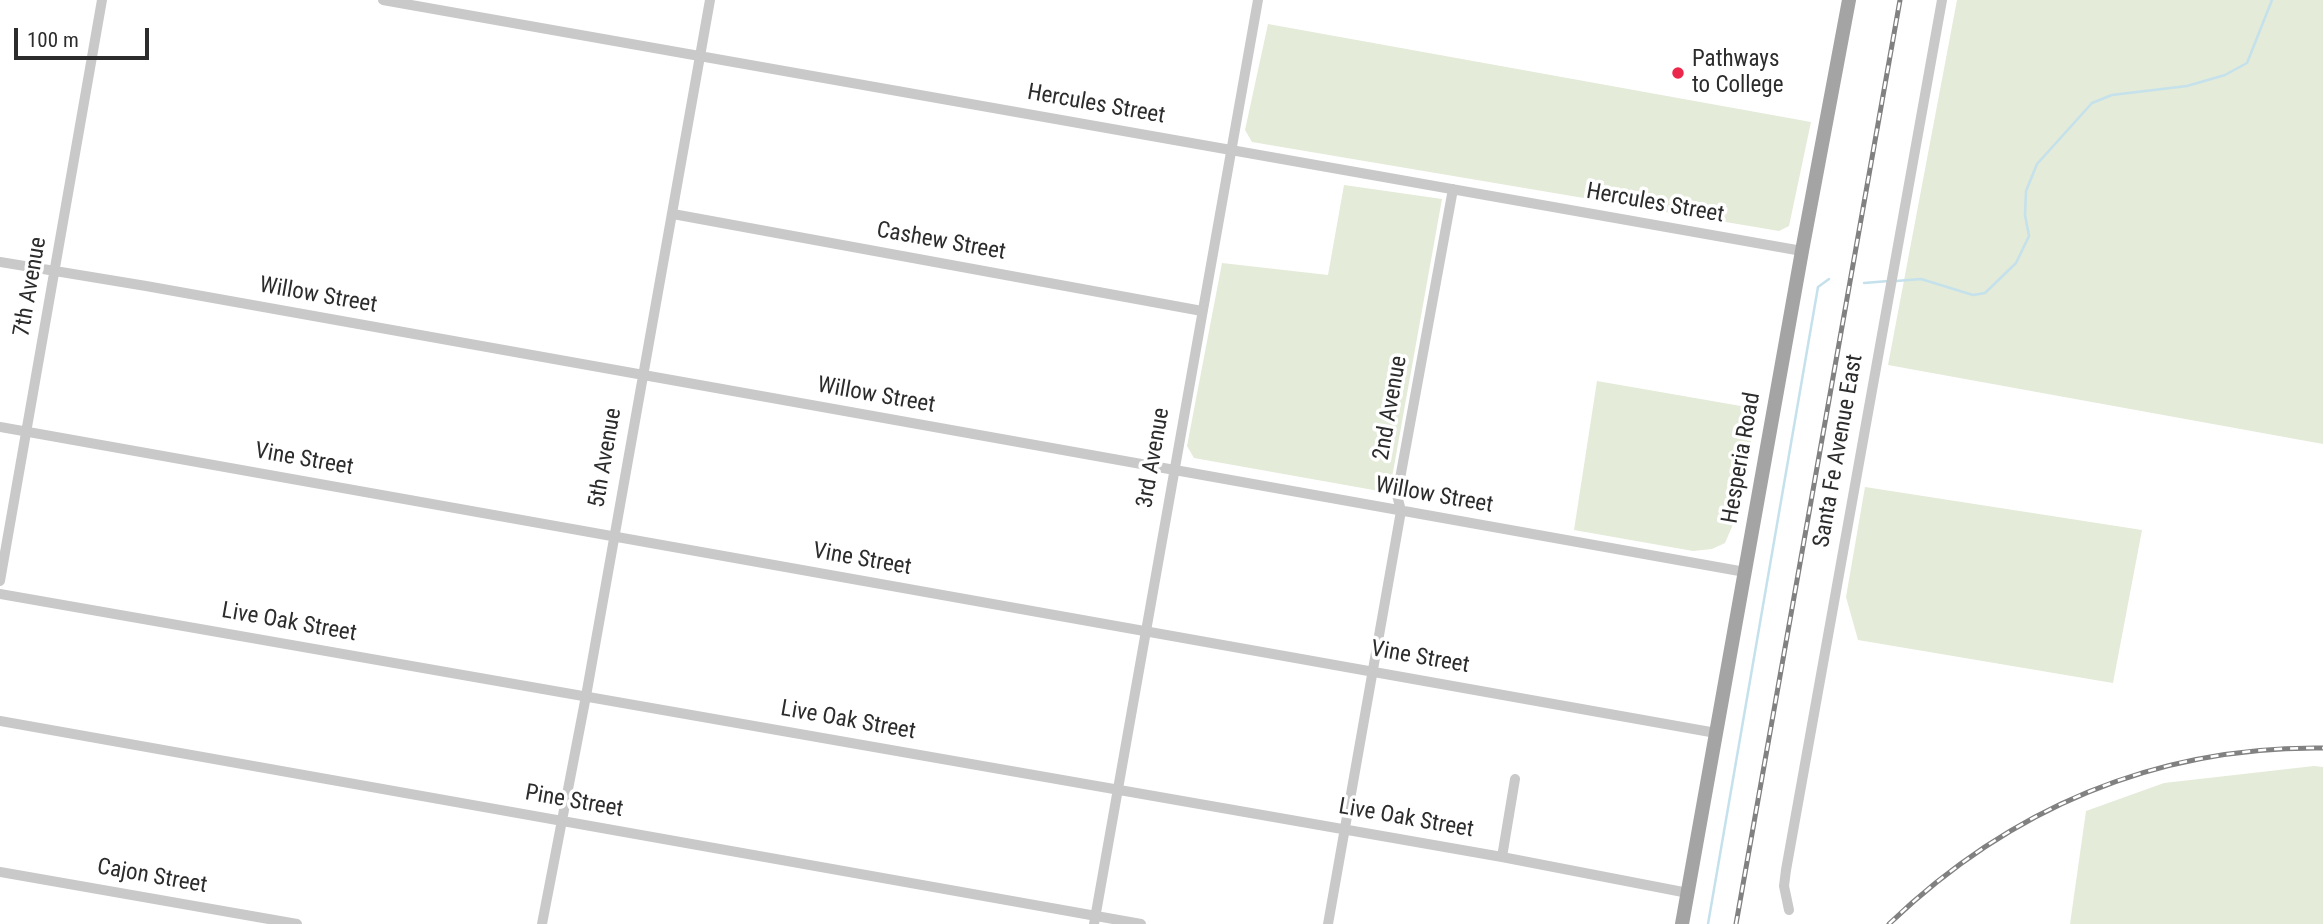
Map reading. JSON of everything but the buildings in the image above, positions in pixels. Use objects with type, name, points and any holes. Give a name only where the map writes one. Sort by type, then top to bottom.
[{"type":"main road","name":"Hesperia Road","points":[[1682,924],[1849,0]]},
{"type":"street","name":"7th Avenue","points":[[0,581],[102,0]]},
{"type":"street","name":"Hercules Street","points":[[383,0],[1802,251]]},
{"type":"street","name":"5th Avenue","points":[[542,924],[586,696],[710,0]]},
{"type":"street","name":"3rd Avenue","points":[[1094,920],[1258,0]]},
{"type":"street","name":"Santa Fe Avenue East","points":[[1789,910],[1784,886],[1786,870],[1941,0]]},
{"type":"street","name":"2nd Avenue","points":[[1328,924],[1401,511],[1396,495],[1453,189]]},
{"type":"street","name":"Cashew Street","points":[[673,214],[1202,311]]},
{"type":"street","name":"Willow Street","points":[[0,262],[1745,572]]},
{"type":"street","name":"Vine Street","points":[[0,427],[1716,733]]},
{"type":"street","name":"Live Oak Street","points":[[0,594],[1502,857],[1688,893]]},
{"type":"street","name":"Pine Street","points":[[0,721],[1094,920],[1141,924]]},
{"type":"street","points":[[1502,857],[1516,779]]},
{"type":"street","name":"Cajon Street","points":[[0,872],[297,924]]},
{"type":"green space","points":[[1957,0],[2323,0],[2323,444],[1888,365]]},
{"type":"green space","points":[[1268,24],[1811,122],[1789,226],[1779,231],[1252,142],[1245,130]]},
{"type":"green space","points":[[1344,185],[1442,199],[1391,483],[1379,491],[1194,458],[1187,446],[1222,263],[1328,275]]},
{"type":"green space","points":[[1597,381],[1758,409],[1734,522],[1725,543],[1712,549],[1693,551],[1574,530]]},
{"type":"green space","points":[[1865,487],[2142,530],[2113,683],[1858,640],[1846,597]]},
{"type":"green space","points":[[2323,767],[2323,924],[2070,924],[2086,811],[2164,783]]},
{"type":"waterway","points":[[1896,281],[1921,279],[1973,295],[1985,293],[2016,263],[2029,236],[2025,215],[2026,191],[2037,164],[2092,103],[2112,95],[2187,86],[2225,75],[2247,63],[2272,0]]},
{"type":"waterway","points":[[1708,924],[1818,287],[1829,279]]},
{"type":"waterway","points":[[1864,283],[1889,281]]},
{"type":"railway","points":[[1736,924],[1900,0]]},
{"type":"railway","points":[[1889,924],[1935,883],[1984,848],[2035,817],[2088,792],[2143,772],[2201,758],[2261,750],[2323,748]]},
{"type":"place","name":"Pathways to College","points":[[1678,73]]}]
